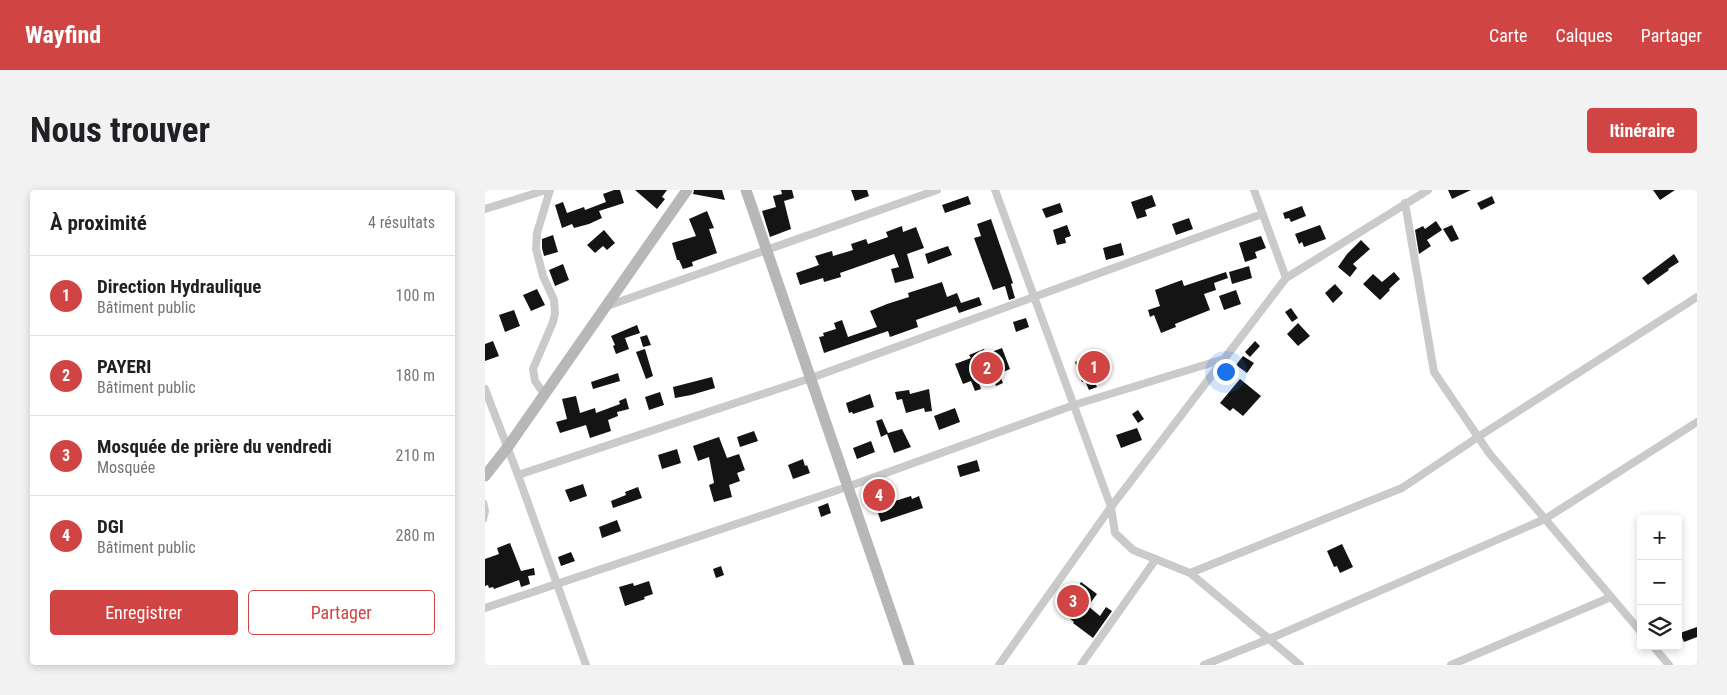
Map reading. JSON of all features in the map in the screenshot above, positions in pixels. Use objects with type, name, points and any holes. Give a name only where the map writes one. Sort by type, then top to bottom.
[{"type":"street","points":[[485,209],[546,190]]},
{"type":"street","points":[[544,394],[535,381],[533,369],[555,313],[553,300],[543,276],[536,249],[540,218],[550,190]]},
{"type":"street","points":[[485,476],[507,448],[687,190]]},
{"type":"street","points":[[746,190],[909,665]]},
{"type":"street","points":[[605,306],[937,190]]},
{"type":"street","points":[[995,190],[1111,507],[1115,533],[1133,550],[1189,573],[1300,665]]},
{"type":"street","points":[[1254,190],[1286,278]]},
{"type":"street","points":[[999,665],[1111,507],[1286,278],[1428,190]]},
{"type":"street","points":[[1405,204],[1434,372],[1489,453],[1637,627]]},
{"type":"street","points":[[518,476],[811,378],[1262,214]]},
{"type":"street","points":[[1189,573],[1402,488],[1478,437],[1697,297]]},
{"type":"street","points":[[485,608],[847,487],[1074,405],[1225,359]]},
{"type":"street","points":[[485,389],[586,665]]},
{"type":"street","points":[[1204,665],[1269,639],[1545,519],[1697,422]]},
{"type":"street","points":[[1081,665],[1156,559]]},
{"type":"street","points":[[1451,665],[1611,597]]},
{"type":"street","points":[[1656,650],[1669,665]]},
{"type":"lane","points":[[485,502],[487,511],[485,520]]},
{"type":"building","points":[[620,190],[624,203],[599,211],[602,218],[589,224],[574,228],[572,224],[562,228],[555,205],[563,202],[567,213],[584,207],[585,210],[606,202],[603,194]]},
{"type":"building","points":[[635,190],[667,190],[662,197],[665,199],[657,209]]},
{"type":"building","points":[[694,190],[722,190],[725,200],[693,194]]},
{"type":"building","points":[[781,190],[792,190],[794,198],[784,201],[791,229],[770,237],[762,211],[776,207],[773,196],[782,194]]},
{"type":"building","points":[[851,190],[867,190],[869,196],[855,201]]},
{"type":"building","points":[[1448,190],[1471,190],[1452,199]]},
{"type":"building","points":[[1653,190],[1675,190],[1660,200]]},
{"type":"building","points":[[1152,195],[1156,206],[1145,210],[1147,216],[1137,219],[1131,202]]},
{"type":"building","points":[[968,196],[971,204],[945,213],[942,205]]},
{"type":"building","points":[[1492,196],[1495,203],[1481,210],[1477,203]]},
{"type":"building","points":[[1060,203],[1063,212],[1046,218],[1042,209]]},
{"type":"building","points":[[1302,206],[1306,216],[1291,222],[1289,218],[1285,219],[1283,213]]},
{"type":"building","points":[[707,211],[714,228],[709,229],[717,253],[692,262],[693,266],[683,269],[679,260],[677,260],[672,243],[696,236],[689,219]]},
{"type":"building","points":[[1189,218],[1193,229],[1176,235],[1172,224]]},
{"type":"building","points":[[991,219],[1013,283],[1011,284],[1015,298],[1009,300],[1005,286],[993,290],[974,238],[981,236],[977,224]]},
{"type":"building","points":[[1436,221],[1442,230],[1427,240],[1431,246],[1419,254],[1415,230],[1423,226],[1425,229]]},
{"type":"building","points":[[1067,225],[1071,236],[1065,238],[1066,243],[1057,245],[1053,230]]},
{"type":"building","points":[[1320,225],[1326,239],[1304,247],[1302,242],[1299,244],[1295,234]]},
{"type":"building","points":[[1452,225],[1459,239],[1451,242],[1443,229]]},
{"type":"building","points":[[902,226],[903,232],[916,227],[924,248],[907,254],[914,278],[895,283],[891,269],[899,267],[894,254],[840,273],[841,277],[824,282],[823,278],[800,285],[796,273],[819,265],[815,256],[832,251],[833,256],[853,250],[851,244],[866,239],[868,244],[888,237],[886,232]]},
{"type":"building","points":[[604,230],[615,243],[607,250],[603,246],[595,253],[587,245]]},
{"type":"building","points":[[553,235],[558,252],[544,256],[542,239]]},
{"type":"building","points":[[1261,236],[1266,248],[1255,252],[1257,258],[1245,262],[1239,243]]},
{"type":"building","points":[[1361,240],[1370,249],[1353,264],[1357,268],[1350,277],[1338,267],[1347,254]]},
{"type":"building","points":[[1121,243],[1124,255],[1106,260],[1103,248]]},
{"type":"building","points":[[948,246],[952,255],[928,264],[925,254]]},
{"type":"building","points":[[1674,254],[1679,262],[1648,285],[1642,278]]},
{"type":"building","points":[[563,264],[569,280],[555,286],[549,270]]},
{"type":"building","points":[[1249,266],[1252,278],[1232,284],[1229,272]]},
{"type":"building","points":[[1226,272],[1228,278],[1214,283],[1216,290],[1204,294],[1210,310],[1175,324],[1176,327],[1161,333],[1154,315],[1150,317],[1148,310],[1160,306],[1155,290],[1182,280],[1184,286]]},
{"type":"building","points":[[1394,272],[1400,279],[1380,300],[1363,284],[1373,274],[1382,282]]},
{"type":"building","points":[[942,282],[947,297],[957,293],[961,303],[979,297],[982,305],[959,313],[956,306],[916,320],[918,327],[890,337],[888,331],[824,353],[819,337],[824,336],[823,333],[836,329],[834,323],[842,320],[848,337],[877,327],[870,311],[909,297],[908,293]]},
{"type":"building","points":[[1335,284],[1343,293],[1333,303],[1325,293]]},
{"type":"building","points":[[537,289],[545,305],[531,311],[523,295]]},
{"type":"building","points":[[1236,290],[1241,304],[1224,310],[1219,296]]},
{"type":"building","points":[[1291,308],[1298,318],[1292,322],[1285,312]]},
{"type":"building","points":[[514,310],[520,326],[505,332],[499,315]]},
{"type":"building","points":[[1026,318],[1029,327],[1016,332],[1013,322]]},
{"type":"building","points":[[1298,323],[1310,336],[1298,346],[1287,334]]},
{"type":"building","points":[[637,325],[640,333],[625,338],[629,349],[616,354],[611,336]]},
{"type":"building","points":[[647,335],[651,345],[643,347],[640,337]]},
{"type":"building","points":[[493,341],[499,356],[485,361],[485,344]]},
{"type":"building","points":[[1255,341],[1260,346],[1250,357],[1245,352]]},
{"type":"building","points":[[1002,348],[1010,369],[999,374],[1003,383],[996,386],[992,375],[978,380],[981,389],[975,391],[971,381],[963,384],[955,364],[971,358],[969,355],[984,349],[986,354]]},
{"type":"building","points":[[645,349],[653,376],[646,379],[636,352]]},
{"type":"building","points":[[1103,352],[1111,372],[1093,378],[1097,387],[1089,390],[1085,381],[1082,382],[1075,362]]},
{"type":"building","points":[[1243,356],[1254,363],[1247,373],[1236,365]]},
{"type":"building","points":[[618,373],[620,381],[593,389],[591,382]]},
{"type":"building","points":[[712,377],[715,388],[675,398],[673,387]]},
{"type":"building","points":[[1240,379],[1261,396],[1243,416],[1233,408],[1230,411],[1220,403]]},
{"type":"building","points":[[929,389],[932,411],[925,412],[924,408],[906,413],[902,399],[897,400],[895,392],[909,390],[910,394]]},
{"type":"building","points":[[660,392],[664,405],[649,410],[645,397]]},
{"type":"building","points":[[870,394],[874,407],[853,414],[852,412],[849,413],[846,403]]},
{"type":"building","points":[[576,396],[580,413],[595,408],[596,413],[620,404],[619,401],[626,398],[629,409],[617,412],[618,416],[608,420],[611,431],[590,438],[586,425],[560,433],[556,422],[567,419],[562,399]]},
{"type":"building","points":[[955,408],[960,422],[939,430],[934,416]]},
{"type":"building","points":[[1138,410],[1144,419],[1138,423],[1132,414]]},
{"type":"building","points":[[882,419],[888,433],[902,429],[911,447],[894,453],[887,434],[881,437],[876,421]]},
{"type":"building","points":[[1137,428],[1142,440],[1121,448],[1116,435]]},
{"type":"building","points":[[754,431],[758,441],[740,447],[737,437]]},
{"type":"building","points":[[719,437],[727,458],[739,454],[745,470],[737,473],[740,481],[729,485],[732,497],[714,502],[709,485],[714,483],[709,457],[698,461],[693,446]]},
{"type":"building","points":[[871,441],[875,452],[857,459],[853,448]]},
{"type":"building","points":[[677,449],[681,463],[662,469],[658,455]]},
{"type":"building","points":[[803,459],[810,473],[793,479],[788,465]]},
{"type":"building","points":[[977,460],[980,471],[960,477],[957,466]]},
{"type":"building","points":[[583,484],[587,496],[570,502],[565,490]]},
{"type":"building","points":[[638,487],[642,498],[613,508],[611,501],[626,495],[625,492]]},
{"type":"building","points":[[911,496],[912,499],[919,496],[923,508],[881,522],[876,507]]},
{"type":"building","points":[[828,503],[831,513],[821,517],[818,507]]},
{"type":"building","points":[[617,520],[621,531],[602,538],[599,527]]},
{"type":"building","points":[[510,543],[521,571],[534,568],[535,575],[528,576],[530,584],[521,587],[519,580],[494,589],[493,587],[489,588],[488,585],[485,586],[485,559],[499,554],[497,548]]},
{"type":"building","points":[[1342,544],[1353,567],[1340,573],[1337,566],[1334,567],[1327,551]]},
{"type":"building","points":[[571,552],[575,561],[561,566],[558,557]]},
{"type":"building","points":[[721,566],[724,575],[716,578],[713,569]]},
{"type":"building","points":[[649,581],[653,594],[625,606],[619,587],[633,583],[634,586]]},
{"type":"building","points":[[1081,582],[1097,594],[1088,606],[1100,616],[1106,607],[1112,611],[1093,638],[1058,609],[1071,591],[1074,593]]},
{"type":"building","points":[[1697,627],[1697,637],[1684,642],[1682,632]]},
{"type":"place","name":"Direction Hydraulique","points":[[1094,367]]},
{"type":"place","name":"PAYERI","points":[[987,368]]},
{"type":"place","name":"DGI","points":[[879,495]]},
{"type":"place","name":"Mosquée de prière du vendredi","points":[[1073,601]]}]
